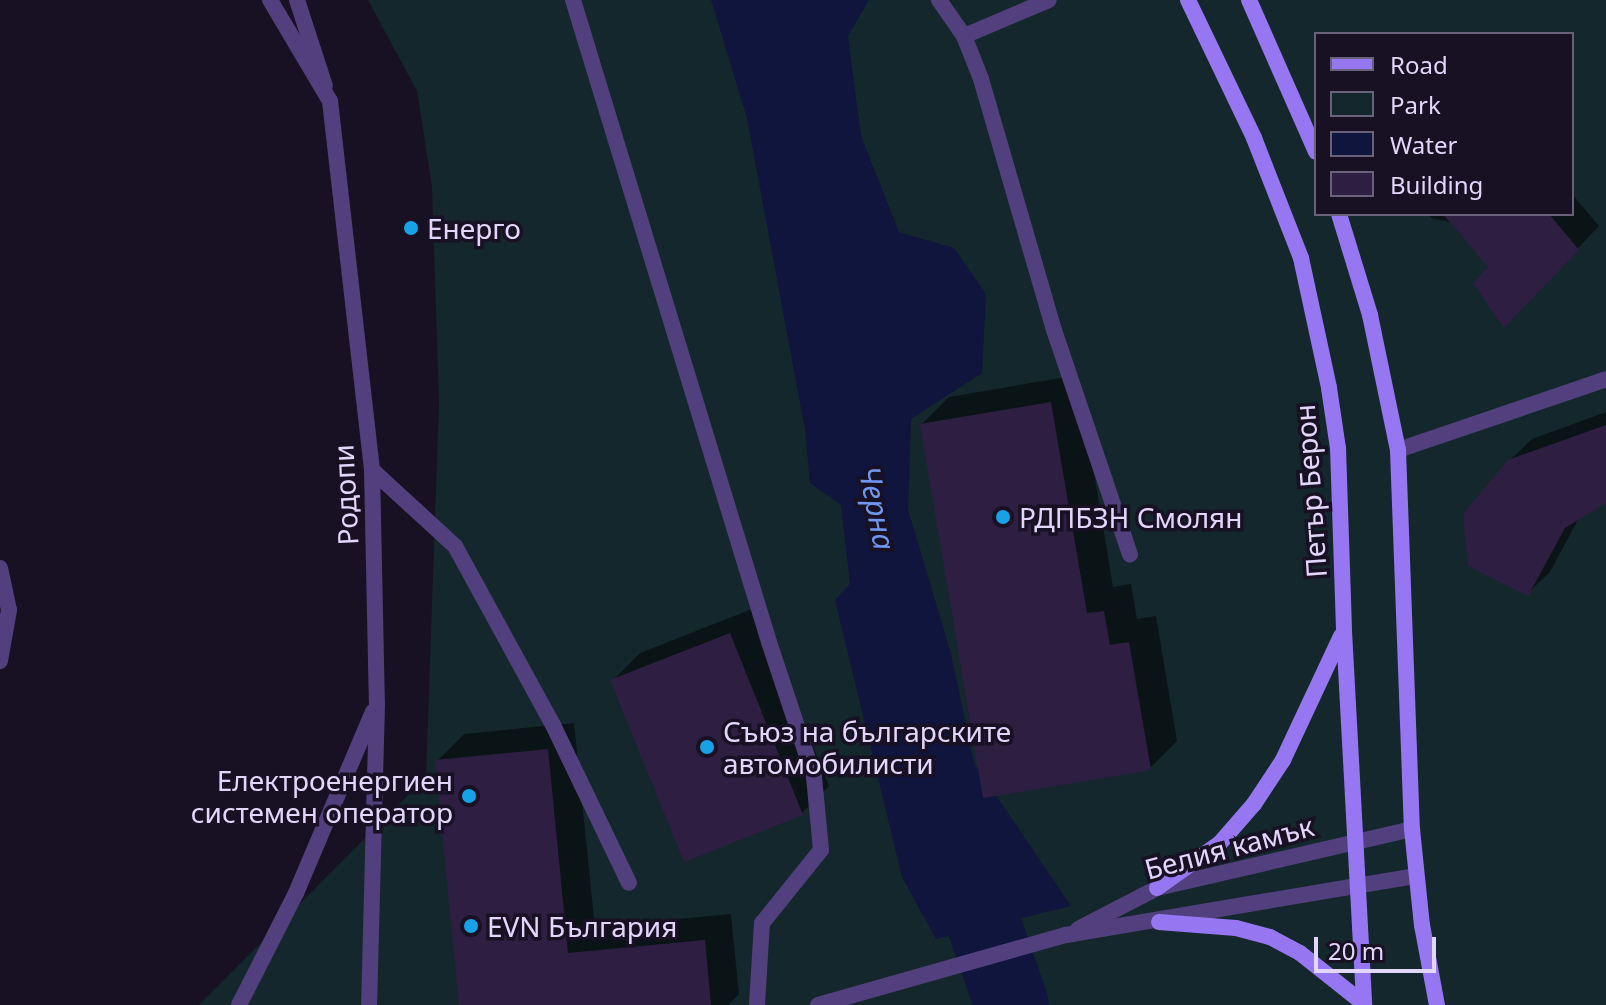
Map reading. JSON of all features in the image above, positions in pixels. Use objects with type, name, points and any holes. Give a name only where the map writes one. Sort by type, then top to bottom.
[{"type":"main road","name":"Петър Берон","points":[[1188,0],[1281,204],[1316,316],[1338,448],[1344,631],[1364,1004]]},
{"type":"main road","points":[[1249,0],[1314,147]]},
{"type":"main road","points":[[1340,216],[1370,315],[1398,450],[1412,829],[1416,876],[1437,1005]]},
{"type":"main road","points":[[1157,888],[1220,843],[1254,804],[1283,760],[1344,631]]},
{"type":"main road","points":[[1159,922],[1236,928],[1270,937],[1300,953],[1364,1004]]},
{"type":"street","name":"Родопи","points":[[270,0],[330,101],[372,470],[377,703],[369,1005]]},
{"type":"street","points":[[297,0],[330,101]]},
{"type":"street","points":[[573,0],[769,642],[814,777],[821,850],[762,923],[757,1005]]},
{"type":"street","points":[[939,0],[964,36],[981,79],[1054,330],[1130,554]]},
{"type":"street","points":[[964,36],[1049,0]]},
{"type":"street","points":[[1398,450],[1606,379]]},
{"type":"street","points":[[372,470],[455,546],[553,725],[629,883]]},
{"type":"street","points":[[0,568],[9,610],[0,661]]},
{"type":"street","points":[[239,1005],[296,893],[377,703]]},
{"type":"street","name":"Белия камък","points":[[1066,935],[1157,888],[1412,829]]},
{"type":"street","name":"Белия камък","points":[[818,1005],[1066,935],[1159,922],[1416,876]]},
{"type":"green space","points":[[368,0],[1606,0],[1606,1005],[199,1005],[426,777],[439,402],[432,187],[417,91]]},
{"type":"water","points":[[711,0],[869,0],[848,36],[861,136],[899,232],[954,248],[986,294],[982,373],[911,419],[908,509],[951,654],[974,763],[1071,906],[936,939],[902,877],[835,600],[850,584],[841,505],[810,483],[805,430],[747,118]]},
{"type":"building","points":[[1445,216],[1551,216],[1579,250],[1504,328],[1473,283],[1488,267]]},
{"type":"building","name":"РДПБЗН Смолян","points":[[1051,402],[1087,613],[1104,611],[1110,645],[1129,642],[1151,770],[983,798],[920,424]]},
{"type":"building","points":[[1606,425],[1606,503],[1565,528],[1528,596],[1468,566],[1463,514],[1508,460]]},
{"type":"building","name":"Съюз на българските автомобилисти","points":[[730,633],[803,815],[684,862],[610,680]]},
{"type":"building","points":[[548,749],[568,953],[705,940],[711,1005],[459,1005],[435,760]]},
{"type":"waterway","name":"Черна","points":[[952,832],[1012,1005]]},
{"type":"place","name":"Енерго","points":[[411,228]]},
{"type":"place","name":"РДПБЗН Смолян","points":[[1003,517]]},
{"type":"place","name":"Съюз на българските автомобилисти","points":[[707,747]]},
{"type":"place","name":"Електроенергиен системен оператор","points":[[469,796]]},
{"type":"place","name":"EVN България","points":[[471,926]]}]
